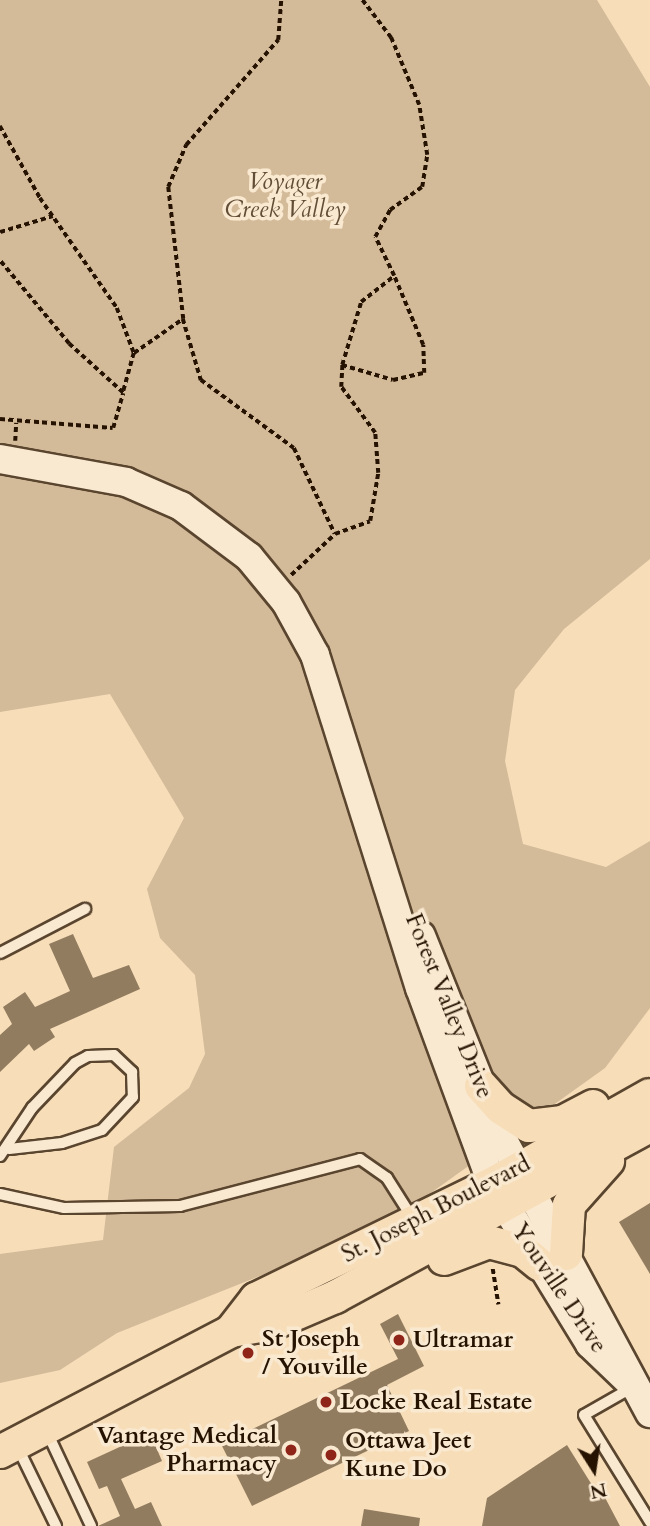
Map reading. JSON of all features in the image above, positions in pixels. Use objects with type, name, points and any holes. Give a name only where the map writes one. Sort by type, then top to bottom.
[{"type":"main road","points":[[481,1086],[520,1122],[547,1125],[563,1122],[650,1076]]},
{"type":"main road","name":"St. Joseph Boulevard","points":[[8,1448],[231,1331],[272,1324],[335,1297],[511,1188],[650,1096]]},
{"type":"main road","points":[[335,1297],[370,1293],[476,1244],[499,1243],[552,1259],[575,1194],[642,1130]]},
{"type":"main road","name":"St. Joseph Boulevard","points":[[231,1331],[256,1299],[415,1222],[511,1188],[642,1130]]},
{"type":"street","name":"Forest Valley Drive","points":[[0,459],[84,471],[154,492],[218,530],[273,586],[315,656],[369,818],[420,988],[511,1188]]},
{"type":"street","name":"Forest Valley Drive","points":[[369,818],[481,1086],[511,1188]]},
{"type":"street","name":"Youville Drive","points":[[511,1188],[552,1259],[590,1344],[634,1386],[650,1413]]},
{"type":"lane","points":[[0,953],[85,909]]},
{"type":"lane","points":[[0,1156],[9,1149],[32,1108],[75,1063],[88,1056],[114,1055],[132,1072],[133,1097],[102,1130],[62,1143],[9,1149]]},
{"type":"lane","points":[[0,1194],[64,1208],[180,1206],[360,1159],[387,1178],[415,1222]]},
{"type":"lane","points":[[634,1386],[584,1415],[650,1522]]},
{"type":"lane","points":[[45,1428],[91,1526]]},
{"type":"lane","points":[[8,1448],[55,1526]]},
{"type":"path","points":[[281,0],[278,40],[186,145],[168,187],[183,319],[201,380],[294,448],[335,534]]},
{"type":"path","points":[[342,365],[393,380],[425,373],[423,345],[375,237],[390,210],[422,187],[427,155],[419,105],[391,38],[362,0]]},
{"type":"path","points":[[0,126],[53,216],[117,308],[134,353],[113,428],[0,419]]},
{"type":"path","points":[[0,232],[53,216]]},
{"type":"path","points":[[0,261],[69,344],[123,393]]},
{"type":"path","points":[[273,586],[300,570],[335,534],[370,521],[378,473],[375,433],[341,387],[342,365],[361,302],[394,276]]},
{"type":"path","points":[[134,353],[183,319]]},
{"type":"path","points":[[492,1265],[499,1305]]},
{"type":"green space","name":"Voyager Creek Valley","points":[[0,0],[597,0],[650,87],[650,559],[564,629],[515,690],[505,761],[523,844],[606,867],[650,841],[650,1008],[605,1068],[421,1200],[322,1251],[117,1333],[60,1370],[0,1383],[0,1254],[103,1240],[114,1147],[189,1088],[205,1054],[195,975],[160,938],[147,889],[184,818],[110,694],[0,712]]},
{"type":"building","points":[[73,934],[93,978],[129,965],[140,989],[50,1029],[55,1037],[34,1051],[29,1044],[0,1072],[0,1035],[12,1024],[3,1007],[25,992],[35,1007],[70,991],[49,944]]},
{"type":"building","points":[[650,1203],[650,1274],[619,1222]]},
{"type":"building","points":[[398,1314],[424,1366],[387,1385],[409,1431],[252,1506],[221,1444],[398,1359],[380,1324]]},
{"type":"building","points":[[150,1433],[162,1461],[121,1479],[135,1509],[151,1502],[162,1526],[98,1526],[120,1516],[107,1486],[99,1489],[87,1462]]},
{"type":"building","points":[[567,1445],[597,1493],[601,1490],[620,1526],[482,1526],[487,1498]]},
{"type":"building","points":[[364,1509],[420,1518],[419,1526],[361,1526]]},
{"type":"place","name":"Ultramar","points":[[399,1340]]},
{"type":"place","name":"St Joseph / Youville","points":[[248,1353]]},
{"type":"place","name":"Locke Real Estate","points":[[326,1402]]},
{"type":"place","name":"Vantage Medical Pharmacy","points":[[291,1450]]},
{"type":"place","name":"Ottawa Jeet Kune Do","points":[[331,1455]]}]
